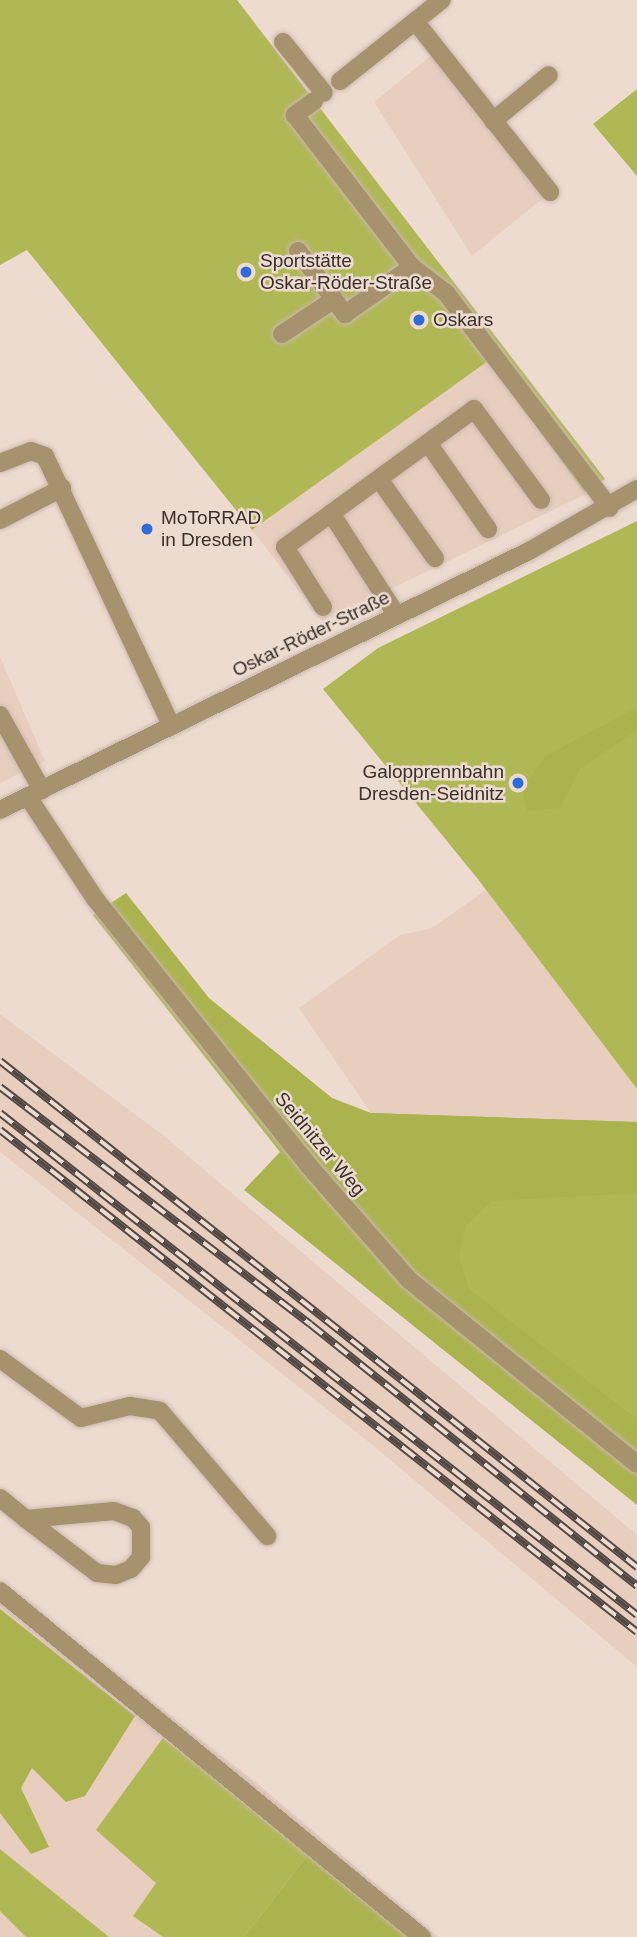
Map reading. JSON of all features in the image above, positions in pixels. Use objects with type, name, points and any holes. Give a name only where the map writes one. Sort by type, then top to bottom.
[{"type":"street","points":[[340,81],[442,0]]},
{"type":"street","points":[[415,21],[550,192]]},
{"type":"street","points":[[283,42],[319,97],[295,115],[412,267],[446,293],[610,508]]},
{"type":"street","points":[[493,121],[549,75]]},
{"type":"street","points":[[298,251],[345,314],[412,267]]},
{"type":"street","points":[[282,334],[333,300]]},
{"type":"street","points":[[323,607],[285,548],[474,409],[541,500]]},
{"type":"street","points":[[428,443],[488,529]]},
{"type":"street","points":[[0,463],[38,452],[62,488],[171,725]]},
{"type":"street","points":[[379,479],[435,558]]},
{"type":"street","points":[[0,520],[62,488]]},
{"type":"street","name":"Oskar-Röder-Straße","points":[[0,810],[397,616],[610,508],[637,489]]},
{"type":"street","points":[[331,513],[397,616]]},
{"type":"street","name":"Seidnitzer Weg","points":[[0,715],[35,793],[96,900],[309,1166],[408,1280],[637,1464]]},
{"type":"street","points":[[0,1359],[81,1418],[130,1406],[160,1411],[267,1536]]},
{"type":"street","points":[[0,1498],[26,1519],[97,1573],[116,1575],[131,1569],[141,1557],[141,1527],[133,1518],[114,1511],[26,1519]]},
{"type":"street","points":[[0,1591],[422,1937]]},
{"type":"shaded area","points":[[433,54],[547,195],[472,256],[374,102]]},
{"type":"shaded area","points":[[488,360],[586,494],[323,622],[252,530]]},
{"type":"shaded area","points":[[0,657],[45,761],[0,783]]},
{"type":"shaded area","points":[[486,890],[637,1089],[637,1122],[371,1113],[299,1008],[400,935],[432,928]]},
{"type":"shaded area","points":[[0,1014],[163,1135],[637,1535],[637,1667],[370,1443],[0,1152]]},
{"type":"shaded area","points":[[0,1583],[259,1785],[438,1937],[0,1937]]},
{"type":"green space","name":"Sportstätte Oskar-Röder-Straße","points":[[0,0],[237,0],[605,479],[584,492],[488,361],[252,530],[27,250],[0,265]]},
{"type":"green space","points":[[637,89],[637,176],[593,124]]},
{"type":"green space","name":"Galopprennbahn Dresden-Seidnitz","points":[[637,521],[637,1089],[477,878],[323,689],[378,648]]},
{"type":"green space","points":[[637,707],[637,730],[580,769],[560,808],[527,811],[522,787],[546,756]]},
{"type":"green space","points":[[126,893],[209,998],[332,1098],[371,1113],[637,1122],[637,1193],[492,1201],[466,1226],[459,1257],[469,1289],[637,1419],[637,1505],[244,1190],[280,1152],[93,915]]},
{"type":"green space","points":[[371,1113],[637,1122],[637,1443],[431,1282]]},
{"type":"green space","points":[[0,1609],[135,1716],[85,1796],[66,1802],[32,1768],[21,1788],[49,1847],[31,1854],[0,1813]]},
{"type":"green space","points":[[163,1738],[311,1851],[244,1937],[163,1937],[133,1916],[156,1883],[96,1830]]},
{"type":"green space","points":[[0,1849],[109,1937],[26,1937],[0,1911]]},
{"type":"green space","points":[[311,1851],[412,1937],[244,1937]]},
{"type":"railway","points":[[0,1061],[637,1567]]},
{"type":"railway","points":[[0,1087],[310,1324],[637,1586]]},
{"type":"railway","points":[[0,1113],[637,1615]]},
{"type":"railway","points":[[0,1130],[637,1632]]},
{"type":"place","name":"Sportstätte Oskar-Röder-Straße","points":[[246,272]]},
{"type":"place","name":"Oskars","points":[[419,320]]},
{"type":"place","name":"MoToRRAD in Dresden","points":[[147,529]]},
{"type":"place","name":"Galopprennbahn Dresden-Seidnitz","points":[[518,783]]}]
